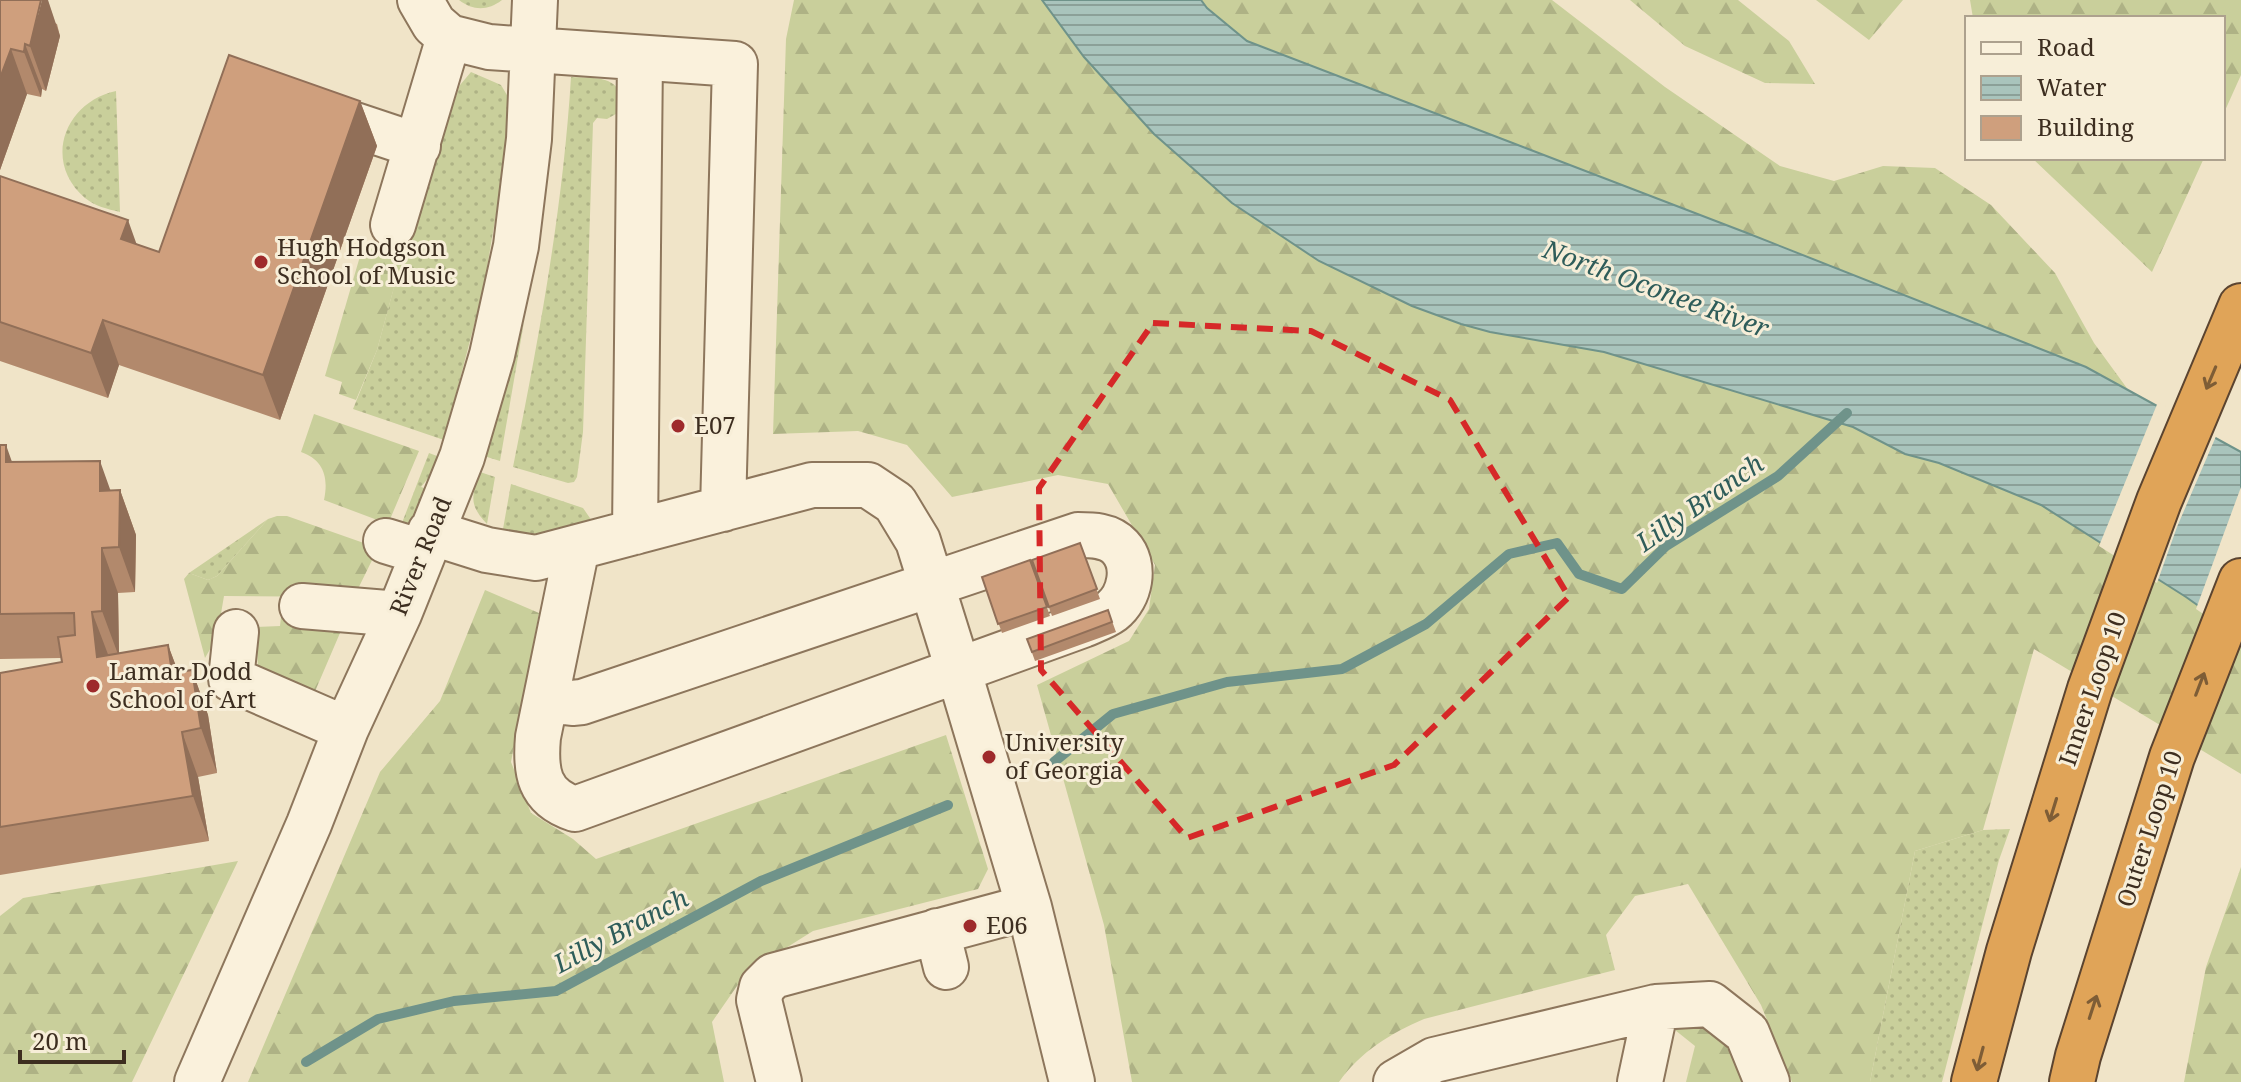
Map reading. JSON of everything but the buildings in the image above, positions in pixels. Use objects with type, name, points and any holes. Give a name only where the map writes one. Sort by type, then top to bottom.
[{"type":"highway","name":"Inner Loop 10","points":[[1974,1082],[2009,951],[2090,689],[2159,501],[2241,306]]},
{"type":"highway","name":"Outer Loop 10","points":[[2072,1082],[2172,757],[2241,581]]},
{"type":"street","points":[[420,0],[434,24],[449,37],[489,47],[735,64],[723,509]]},
{"type":"street","name":"River Road","points":[[197,1082],[309,824],[346,729],[399,614],[413,542],[462,457],[492,355],[516,246],[529,139],[535,0]]},
{"type":"street","points":[[393,225],[449,37]]},
{"type":"street","points":[[635,532],[640,58]]},
{"type":"street","points":[[292,104],[418,146]]},
{"type":"street","points":[[413,542],[536,558],[812,485],[868,485],[895,503],[918,541],[932,583],[1029,907],[1072,1082]]},
{"type":"street","points":[[546,700],[582,702],[1078,535],[1100,535],[1121,548],[1129,570],[1129,590],[1113,610],[1083,625],[575,809],[560,804],[550,796],[539,775],[538,737],[577,547]]},
{"type":"street","points":[[302,606],[399,614]]},
{"type":"street","points":[[231,679],[236,632]]},
{"type":"street","points":[[188,685],[231,679],[346,729]]},
{"type":"street","points":[[779,1082],[760,1009],[762,987],[780,973],[850,973],[942,949],[1029,907]]},
{"type":"street","points":[[1396,1082],[1434,1060],[1656,1007],[1710,1004],[1747,1033],[1767,1082]]},
{"type":"street","points":[[1640,1082],[1656,1007]]},
{"type":"highlighted area","points":[[1153,323],[1311,331],[1450,400],[1569,597],[1394,765],[1187,838],[1041,670],[1039,488]]},
{"type":"green space","points":[[459,0],[502,0],[480,8]]},
{"type":"green space","points":[[794,0],[1042,0],[1084,57],[1154,134],[1232,203],[1319,261],[1412,306],[1461,324],[1604,352],[1853,427],[1905,454],[1939,463],[2041,505],[2186,597],[2241,636],[2241,774],[2034,649],[1983,830],[1915,851],[1870,1082],[1792,1082],[1761,1005],[1688,884],[1635,896],[1606,935],[1615,970],[1424,1019],[1377,1044],[1356,1061],[1339,1082],[1132,1082],[1104,925],[1037,685],[1129,641],[1149,609],[1155,565],[1108,484],[1058,475],[952,497],[907,445],[858,431],[773,434],[786,39]]},
{"type":"green space","points":[[1201,0],[1552,0],[1665,87],[1780,166],[1834,181],[1883,166],[1935,168],[1991,205],[2055,273],[2094,343],[2129,391],[2086,367],[1247,41]]},
{"type":"green space","points":[[1630,0],[1738,0],[1789,41],[1815,84],[1765,83],[1685,46]]},
{"type":"green space","points":[[1816,0],[1903,0],[1869,40]]},
{"type":"green space","points":[[1970,0],[2241,0],[2241,75],[2225,111],[2225,16],[1973,16]]},
{"type":"green space","points":[[471,72],[501,85],[511,102],[508,144],[483,291],[444,440],[353,409],[377,350],[408,235],[460,85]]},
{"type":"green space","points":[[571,77],[599,79],[614,85],[619,91],[621,111],[607,119],[597,118],[593,123],[583,432],[577,477],[574,482],[568,483],[513,467],[549,273]]},
{"type":"green space","points":[[116,91],[120,212],[85,198],[72,183],[62,151],[72,120],[98,97]]},
{"type":"green space","points":[[2034,160],[2203,160],[2152,272]]},
{"type":"green space","points":[[363,246],[402,258],[377,350],[356,400],[339,394],[342,382],[325,376]]},
{"type":"green space","points":[[524,322],[500,461],[484,456]]},
{"type":"green space","points":[[314,414],[419,451],[388,524],[324,500],[326,484],[323,470],[309,455],[301,452]]},
{"type":"green space","points":[[429,453],[437,456],[433,472],[421,487],[427,489],[412,521],[400,528]]},
{"type":"green space","points":[[480,472],[495,477],[487,524],[473,500]]},
{"type":"green space","points":[[511,484],[583,508],[592,521],[538,534],[503,529]]},
{"type":"green space","points":[[287,516],[378,548],[354,597],[224,596],[217,637],[205,658],[184,579],[189,573],[208,580],[217,576],[268,519]]},
{"type":"green space","points":[[268,519],[217,576],[208,580],[189,573]]},
{"type":"green space","points":[[485,590],[539,613],[511,762],[531,813],[573,839],[596,859],[946,735],[988,869],[978,889],[813,931],[746,973],[712,1022],[724,1082],[248,1082],[380,772],[440,701]]},
{"type":"green space","points":[[281,617],[346,619],[313,696],[258,668],[256,627],[280,626]]},
{"type":"green space","points":[[2010,829],[1999,860],[1942,1082],[1870,1082],[1915,851],[1983,830]]},
{"type":"green space","points":[[238,861],[132,1082],[0,1082],[0,916],[23,898]]},
{"type":"green space","points":[[2241,867],[2241,1082],[2184,1082],[2206,967]]},
{"type":"green space","points":[[1718,1024],[1755,1082],[1686,1082],[1695,1046],[1670,1026]]},
{"type":"water","name":"North Oconee River","points":[[1042,0],[1201,0],[1247,41],[2086,367],[2241,452],[2241,636],[2186,597],[2041,505],[1939,463],[1905,454],[1853,427],[1604,352],[1461,324],[1412,306],[1319,261],[1232,203],[1154,134],[1084,57]]},
{"type":"pier","points":[[2158,402],[2217,434],[2157,583],[2099,546]]},
{"type":"pier","points":[[2241,487],[2241,640],[2196,609]]},
{"type":"waterway","name":"Lilly Branch","points":[[1054,762],[1113,714],[1227,682],[1342,669],[1426,624],[1509,554],[1557,543],[1579,574],[1622,589],[1666,546],[1778,476],[1847,413]]},
{"type":"waterway","name":"Lilly Branch","points":[[306,1062],[378,1019],[454,1001],[556,991],[761,881],[948,805]]},
{"type":"place","name":"Hugh Hodgson School of Music","points":[[261,262]]},
{"type":"place","name":"E07","points":[[678,426]]},
{"type":"place","name":"Lamar Dodd School of Art","points":[[93,686]]},
{"type":"place","name":"University of Georgia","points":[[989,757]]},
{"type":"place","name":"E06","points":[[970,926]]}]
